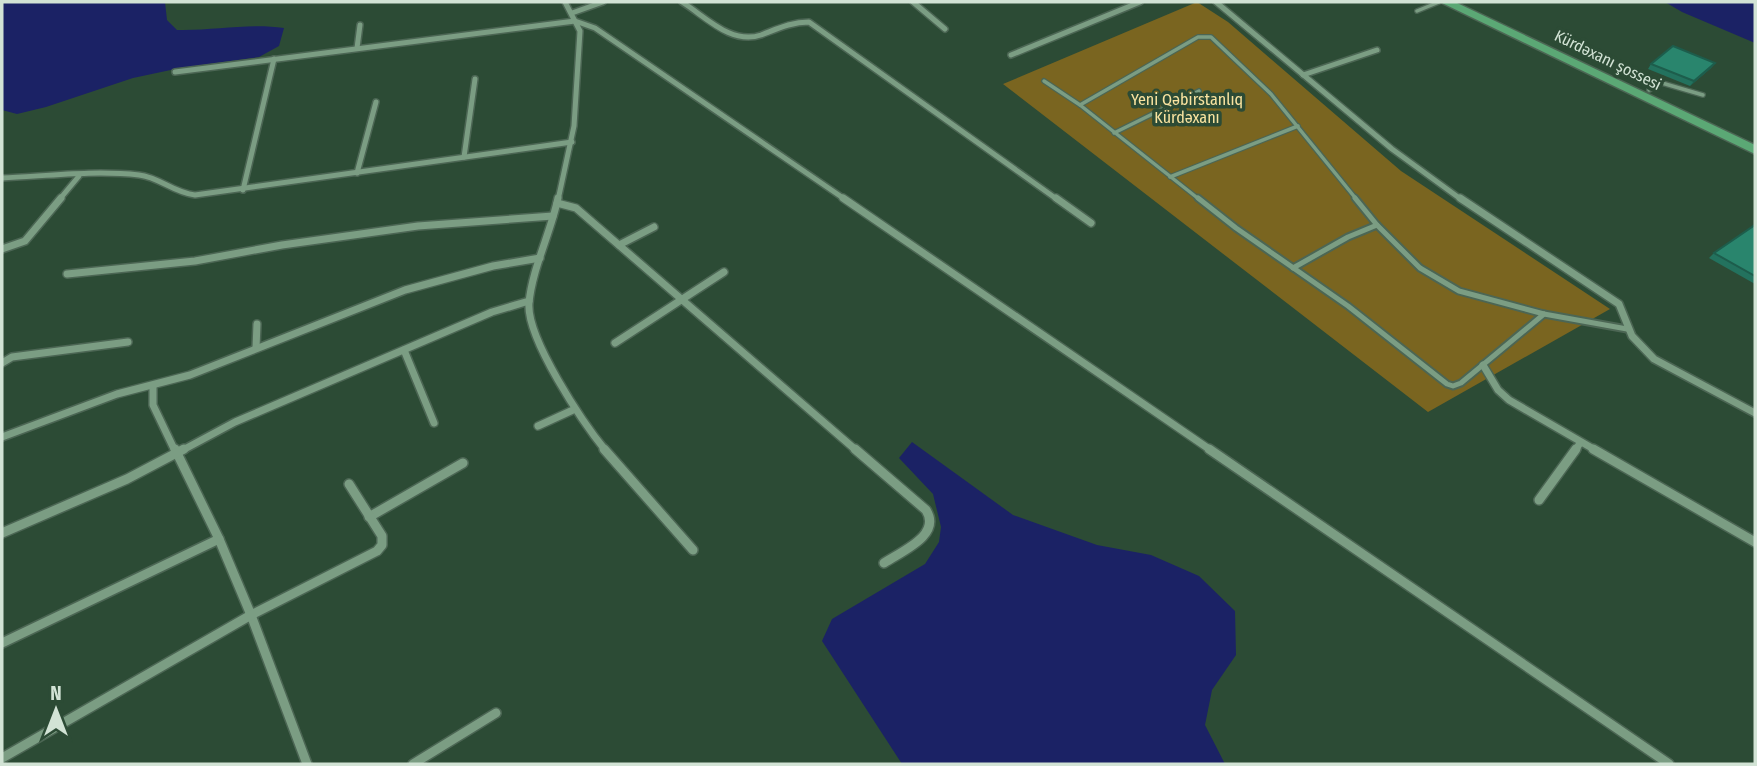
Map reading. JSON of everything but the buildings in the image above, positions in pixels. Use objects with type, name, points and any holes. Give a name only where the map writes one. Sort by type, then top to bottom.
[{"type":"main road","name":"Kürdəxanı şossesi","points":[[1446,2],[1755,150]]},
{"type":"main road","name":"Kürdəxanı şossesi","points":[[1462,2],[1755,141]]},
{"type":"street","points":[[565,2],[580,31],[572,142],[529,300],[532,321],[552,373],[573,410],[693,550]]},
{"type":"street","points":[[175,72],[574,17],[603,2]]},
{"type":"street","points":[[682,2],[739,37],[752,36],[792,22],[809,22],[1091,223]]},
{"type":"street","points":[[914,2],[945,29]]},
{"type":"street","points":[[1011,55],[1140,2]]},
{"type":"street","points":[[1216,2],[1413,164],[1619,304],[1625,311],[1627,329],[1642,349],[1654,359],[1755,413]]},
{"type":"street","points":[[574,17],[615,40],[1668,764]]},
{"type":"street","points":[[357,48],[360,25]]},
{"type":"street","points":[[1303,75],[1377,50]]},
{"type":"street","points":[[243,190],[274,59]]},
{"type":"street","points":[[464,156],[475,79]]},
{"type":"street","points":[[357,173],[376,102]]},
{"type":"street","points":[[2,178],[149,177],[184,195],[243,190],[572,142]]},
{"type":"street","points":[[2,249],[25,241],[79,176]]},
{"type":"street","points":[[557,203],[576,208],[926,510],[932,519],[931,527],[923,536],[884,563]]},
{"type":"street","points":[[67,274],[195,261],[405,227],[553,216]]},
{"type":"street","points":[[620,245],[654,227]]},
{"type":"street","points":[[2,438],[117,394],[190,375],[405,290],[493,266],[540,258]]},
{"type":"street","points":[[615,343],[724,272]]},
{"type":"street","points":[[2,533],[127,480],[235,422],[492,312],[529,300]]},
{"type":"street","points":[[256,348],[257,324]]},
{"type":"street","points":[[2,363],[12,357],[128,342]]},
{"type":"street","points":[[404,350],[434,423]]},
{"type":"street","points":[[1483,365],[1498,390],[1509,400],[1755,542]]},
{"type":"street","points":[[153,386],[153,405],[219,539],[251,615],[306,764]]},
{"type":"street","points":[[538,426],[573,410]]},
{"type":"street","points":[[1539,500],[1580,443]]},
{"type":"street","points":[[369,517],[463,463]]},
{"type":"street","points":[[2,758],[251,615],[377,551],[382,545],[382,536],[349,484]]},
{"type":"street","points":[[2,643],[219,539]]},
{"type":"street","points":[[413,764],[496,713]]},
{"type":"lane","points":[[1417,11],[1439,2]]},
{"type":"lane","points":[[1080,104],[1198,37],[1212,37],[1271,94],[1377,225],[1420,268],[1437,280],[1459,290],[1544,314],[1627,329]]},
{"type":"lane","points":[[1044,81],[1080,104],[1170,177],[1348,306],[1447,384],[1453,386],[1461,383],[1544,314]]},
{"type":"lane","points":[[1649,90],[1662,83],[1703,95]]},
{"type":"lane","points":[[1114,132],[1199,91]]},
{"type":"lane","points":[[1170,177],[1298,126]]},
{"type":"lane","points":[[1293,268],[1348,237],[1377,225]]},
{"type":"green space","name":"Yeni Qəbirstanlıq Kürdəxanı","points":[[1197,2],[1228,22],[1401,171],[1610,309],[1428,412],[1003,84]]},
{"type":"shaded area","points":[[2,2],[165,2],[167,20],[177,30],[257,26],[284,28],[279,46],[259,57],[180,68],[133,78],[17,114],[2,110]]},
{"type":"shaded area","points":[[1665,2],[1755,2],[1755,43],[1682,12]]},
{"type":"shaded area","points":[[912,442],[1013,515],[1097,545],[1151,555],[1199,576],[1235,611],[1236,655],[1212,690],[1205,725],[1225,764],[902,764],[822,641],[832,619],[925,564],[939,542],[941,527],[933,494],[899,458]]}]
